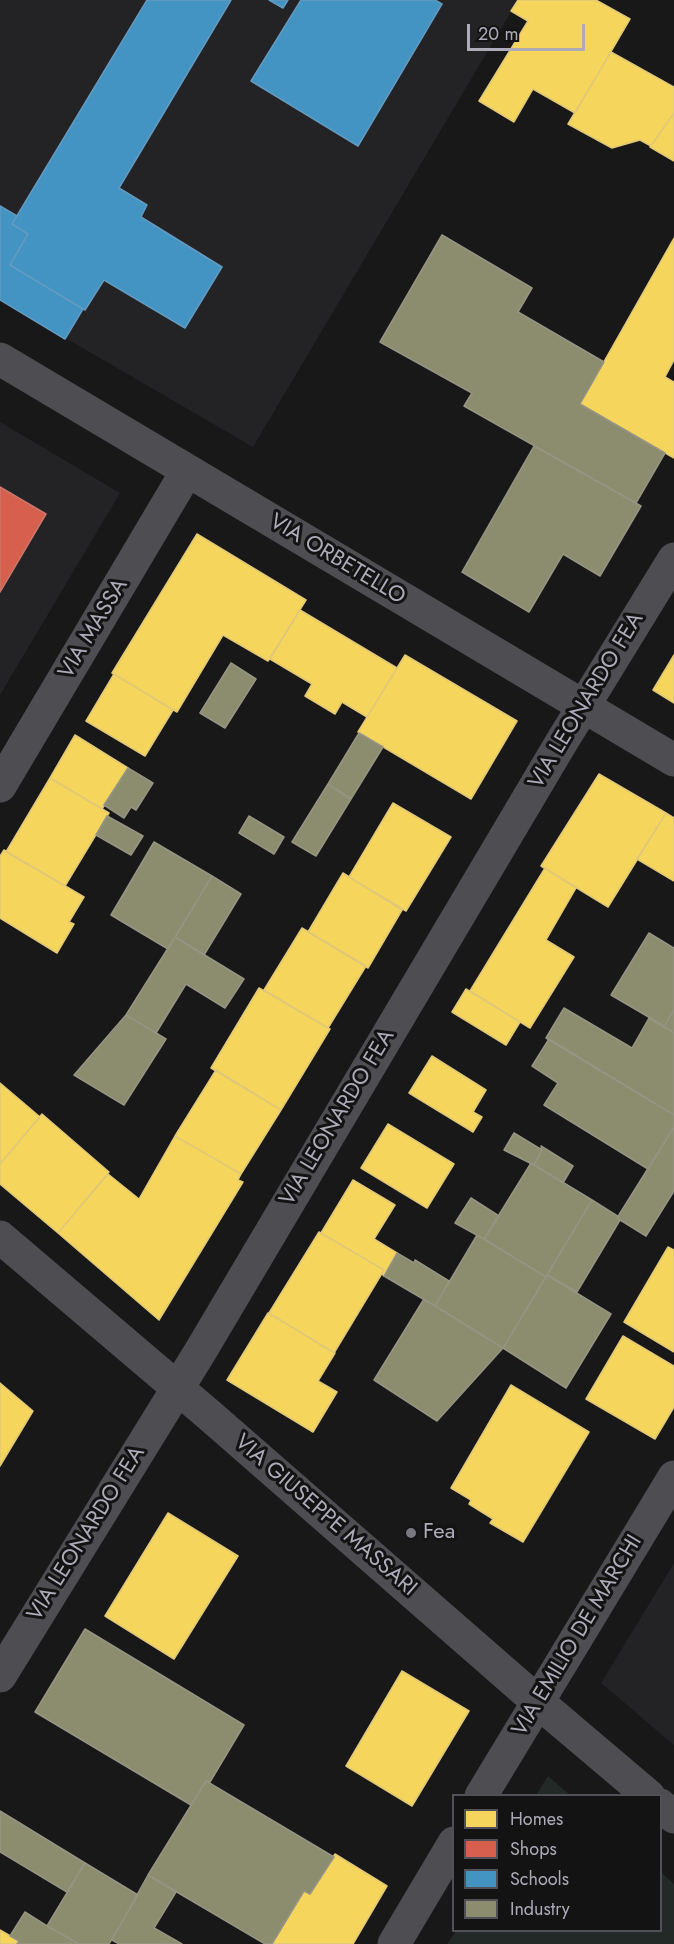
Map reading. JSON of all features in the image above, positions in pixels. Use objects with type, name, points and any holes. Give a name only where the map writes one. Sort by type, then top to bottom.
[{"type":"street","name":"VIA ORBETELLO","points":[[0,359],[674,760]]},
{"type":"street","name":"VIA MASSA","points":[[0,786],[187,471]]},
{"type":"street","name":"VIA LEONARDO FEA","points":[[0,1676],[178,1388],[583,706],[674,559]]},
{"type":"street","name":"VIA GIUSEPPE MASSARI","points":[[0,1237],[647,1794]]},
{"type":"street","name":"VIA EMILIO DE MARCHI","points":[[482,1794],[674,1477]]},
{"type":"street","points":[[662,1807],[674,1817]]},
{"type":"street","points":[[393,1944],[452,1845]]},
{"type":"shaded area","points":[[0,0],[518,0],[253,447],[0,300]]},
{"type":"shaded area","points":[[0,422],[120,493],[0,695]]},
{"type":"shaded area","points":[[674,1563],[674,1745],[601,1683]]},
{"type":"shaded area","points":[[548,1776],[569,1794],[537,1794]]},
{"type":"shaded area","points":[[662,1873],[674,1884],[674,1944],[447,1944],[455,1932],[662,1932]]},
{"type":"building: Homes","points":[[518,0],[596,0],[630,19],[575,113],[533,89],[514,122],[479,101],[528,21],[511,11]]},
{"type":"building: Homes","points":[[611,52],[674,87],[674,113],[651,146],[640,140],[612,148],[568,124]]},
{"type":"building: Homes","points":[[674,113],[674,161],[650,147]]},
{"type":"building: Homes","points":[[674,238],[674,360],[665,377],[674,382],[674,458],[580,404]]},
{"type":"building: Homes","points":[[197,534],[306,600],[268,661],[223,635],[177,712],[112,673]]},
{"type":"building: Homes","points":[[300,610],[397,668],[367,717],[342,702],[335,714],[305,696],[312,684],[270,659]]},
{"type":"building: Homes","points":[[405,655],[517,721],[471,799],[358,732]]},
{"type":"building: Homes","points":[[674,655],[674,703],[653,690]]},
{"type":"building: Homes","points":[[114,674],[173,710],[145,756],[86,721]]},
{"type":"building: Homes","points":[[75,735],[128,768],[102,809],[50,778]]},
{"type":"building: Homes","points":[[599,774],[666,813],[608,907],[541,866]]},
{"type":"building: Homes","points":[[50,778],[109,813],[65,886],[6,852]]},
{"type":"building: Homes","points":[[393,803],[451,837],[406,911],[349,877]]},
{"type":"building: Homes","points":[[666,813],[674,818],[674,881],[637,859]]},
{"type":"building: Homes","points":[[4,850],[84,897],[69,922],[74,924],[57,953],[0,918],[0,856]]},
{"type":"building: Homes","points":[[545,868],[576,888],[546,940],[574,957],[530,1028],[470,991]]},
{"type":"building: Homes","points":[[343,873],[402,910],[368,968],[308,932]]},
{"type":"building: Homes","points":[[302,928],[366,966],[328,1028],[264,990]]},
{"type":"building: Homes","points":[[259,988],[330,1029],[281,1110],[211,1068]]},
{"type":"building: Homes","points":[[466,989],[520,1022],[506,1045],[452,1012]]},
{"type":"building: Homes","points":[[432,1056],[486,1090],[473,1112],[482,1117],[473,1132],[409,1093]]},
{"type":"building: Homes","points":[[216,1070],[281,1110],[241,1174],[175,1136]]},
{"type":"building: Homes","points":[[0,1083],[40,1117],[0,1164]]},
{"type":"building: Homes","points":[[42,1114],[109,1172],[58,1233],[0,1184],[0,1164]]},
{"type":"building: Homes","points":[[388,1124],[454,1164],[427,1208],[361,1168]]},
{"type":"building: Homes","points":[[175,1136],[241,1174],[238,1180],[243,1182],[159,1320],[58,1233],[108,1174],[139,1199]]},
{"type":"building: Homes","points":[[353,1180],[395,1205],[374,1239],[397,1253],[384,1276],[382,1274],[384,1270],[321,1233]]},
{"type":"building: Homes","points":[[319,1232],[384,1270],[334,1353],[269,1313]]},
{"type":"building: Homes","points":[[668,1247],[674,1250],[674,1352],[624,1322]]},
{"type":"building: Homes","points":[[268,1313],[335,1353],[318,1381],[337,1392],[313,1432],[227,1380]]},
{"type":"building: Homes","points":[[623,1336],[674,1366],[674,1407],[655,1439],[586,1399]]},
{"type":"building: Homes","points":[[0,1383],[33,1411],[0,1466]]},
{"type":"building: Homes","points":[[511,1385],[589,1432],[523,1542],[490,1523],[493,1519],[469,1504],[471,1500],[451,1488]]},
{"type":"building: Homes","points":[[168,1513],[238,1556],[174,1659],[105,1616]]},
{"type":"building: Homes","points":[[402,1671],[469,1711],[412,1806],[346,1766]]},
{"type":"building: Homes","points":[[335,1854],[387,1886],[353,1944],[272,1944],[304,1891],[310,1894]]},
{"type":"building: Homes","points":[[0,1930],[19,1941],[17,1944],[0,1944]]},
{"type":"building: Shops","points":[[0,487],[46,514],[0,592]]},
{"type":"building: Schools","points":[[147,0],[231,0],[119,188],[147,205],[141,217],[222,267],[185,328],[104,280],[85,310],[10,265],[28,234],[12,224]]},
{"type":"building: Schools","points":[[269,0],[288,0],[283,8]]},
{"type":"building: Schools","points":[[301,0],[435,0],[442,4],[358,146],[251,81]]},
{"type":"building: Schools","points":[[0,206],[17,216],[12,224],[28,234],[10,265],[83,309],[65,339],[0,300]]},
{"type":"building: Industry","points":[[442,235],[532,288],[518,312],[604,362],[580,404],[665,453],[636,503],[464,406],[472,393],[380,342]]},
{"type":"building: Industry","points":[[534,446],[641,506],[600,576],[563,554],[529,612],[462,572]]},
{"type":"building: Industry","points":[[231,663],[256,679],[225,728],[200,713]]},
{"type":"building: Industry","points":[[359,733],[383,747],[351,799],[328,784]]},
{"type":"building: Industry","points":[[128,768],[153,783],[136,810],[131,807],[124,818],[104,805]]},
{"type":"building: Industry","points":[[328,784],[351,799],[316,856],[292,842]]},
{"type":"building: Industry","points":[[107,816],[143,836],[131,855],[96,835]]},
{"type":"building: Industry","points":[[249,816],[284,837],[274,854],[239,833]]},
{"type":"building: Industry","points":[[154,842],[212,876],[168,949],[111,915]]},
{"type":"building: Industry","points":[[212,876],[241,894],[204,955],[175,937]]},
{"type":"building: Industry","points":[[649,933],[674,948],[674,1010],[664,1026],[611,995]]},
{"type":"building: Industry","points":[[175,937],[244,979],[225,1008],[186,984],[156,1033],[126,1015]]},
{"type":"building: Industry","points":[[564,1008],[632,1048],[649,1018],[674,1033],[674,1115],[546,1038]]},
{"type":"building: Industry","points":[[674,1010],[674,1033],[664,1026]]},
{"type":"building: Industry","points":[[126,1015],[166,1039],[124,1105],[74,1075]]},
{"type":"building: Industry","points":[[549,1039],[674,1115],[674,1127],[648,1169],[544,1105],[558,1083],[532,1066]]},
{"type":"building: Industry","points":[[674,1127],[674,1191],[646,1236],[617,1218]]},
{"type":"building: Industry","points":[[514,1133],[542,1150],[534,1165],[504,1150]]},
{"type":"building: Industry","points":[[541,1146],[573,1166],[563,1183],[534,1165],[542,1150]]},
{"type":"building: Industry","points":[[531,1163],[592,1200],[546,1277],[484,1239]]},
{"type":"building: Industry","points":[[471,1198],[499,1216],[484,1239],[455,1223]]},
{"type":"building: Industry","points":[[592,1200],[619,1217],[617,1218],[620,1220],[577,1292],[547,1275]]},
{"type":"building: Industry","points":[[477,1235],[546,1277],[503,1348],[435,1306]]},
{"type":"building: Industry","points":[[397,1253],[414,1263],[415,1260],[449,1281],[435,1306],[384,1276]]},
{"type":"building: Industry","points":[[547,1275],[611,1314],[566,1388],[503,1348]]},
{"type":"building: Industry","points":[[424,1299],[503,1348],[437,1421],[374,1380]]},
{"type":"building: Industry","points":[[85,1629],[244,1725],[210,1782],[206,1781],[191,1805],[35,1712]]},
{"type":"building: Industry","points":[[206,1781],[334,1857],[310,1894],[304,1891],[272,1944],[265,1944],[148,1875]]},
{"type":"building: Industry","points":[[0,1811],[85,1863],[67,1892],[0,1852]]},
{"type":"building: Industry","points":[[85,1863],[138,1895],[109,1944],[79,1944],[47,1926]]},
{"type":"building: Industry","points":[[148,1875],[176,1892],[154,1928],[182,1944],[119,1944],[112,1940]]},
{"type":"building: Industry","points":[[25,1912],[79,1944],[17,1944],[19,1941],[10,1936]]},
{"type":"place","name":"Fea","points":[[411,1533]]}]
